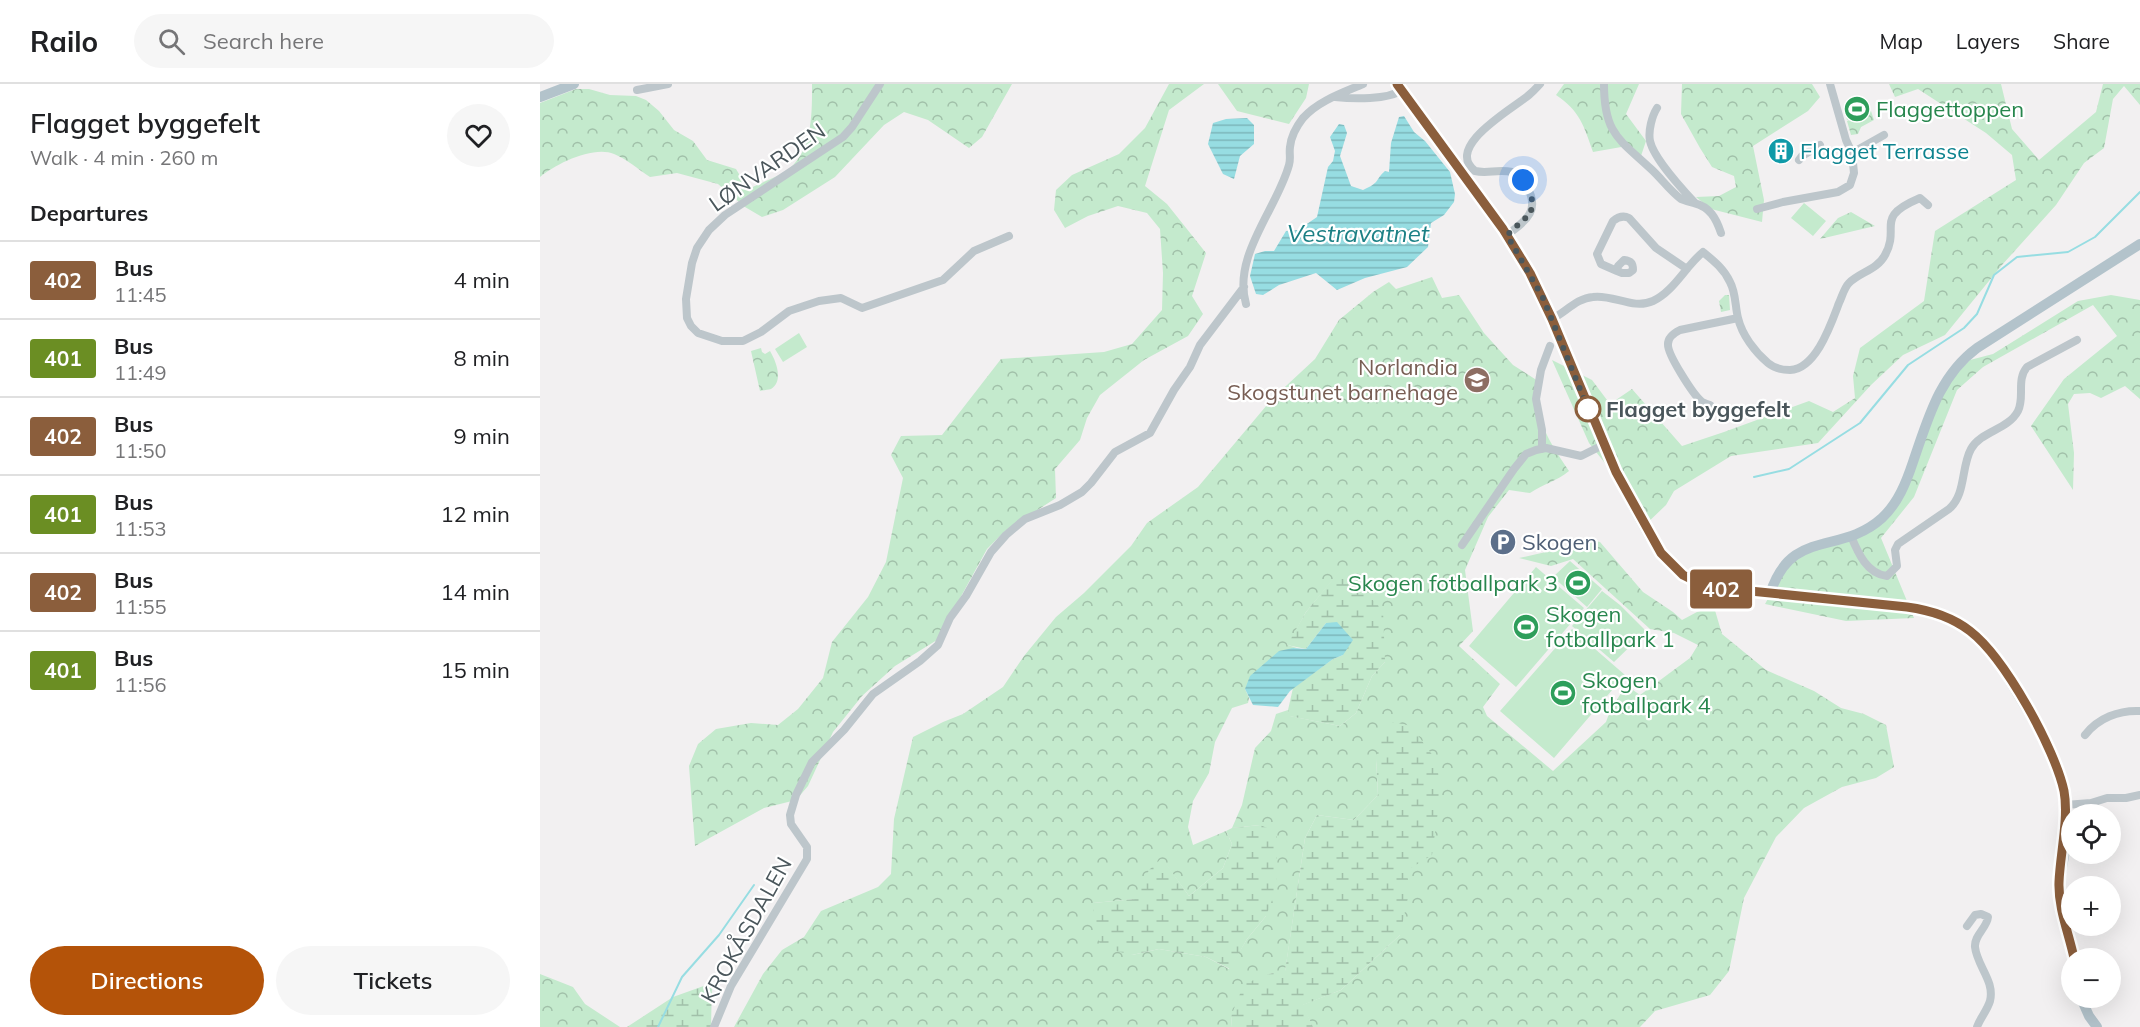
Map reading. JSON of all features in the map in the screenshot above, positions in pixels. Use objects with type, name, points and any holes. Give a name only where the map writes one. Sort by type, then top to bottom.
[{"type":"main road","points":[[540,89],[555,84]]},
{"type":"main road","points":[[540,97],[574,84]]},
{"type":"main road","points":[[1400,87],[1507,235],[1530,273],[1552,319],[1603,445],[1645,527],[1674,569],[1692,580],[1711,587],[1916,608],[1947,617],[1968,629],[1996,658],[2042,734],[2055,761],[2068,804]]},
{"type":"main road","points":[[1770,594],[1774,582],[1787,562],[1799,551],[1851,536],[1876,523],[1897,500],[1906,482],[1938,394],[1948,376],[1961,361],[1977,348],[2140,244]]},
{"type":"main road","points":[[1782,571],[1782,595]]},
{"type":"main road","points":[[2062,864],[2060,897],[2072,948]]},
{"type":"main road","points":[[2085,1008],[2097,1027]]},
{"type":"street","points":[[638,90],[668,84]]},
{"type":"street","name":"LØNVARDEN","points":[[880,84],[843,137],[725,215],[702,237],[692,263],[687,292],[687,318],[694,330],[722,341],[742,341],[761,333],[789,311],[819,301],[840,298],[862,308],[943,280],[974,251],[1009,236]]},
{"type":"street","name":"KROKÅSDALEN","points":[[1246,304],[1245,270],[1253,242],[1289,166],[1292,135],[1313,109],[1363,84]]},
{"type":"street","points":[[1507,235],[1531,213],[1532,196],[1527,185],[1515,173],[1496,170],[1475,171],[1468,165],[1467,157],[1476,138],[1491,121],[1528,96],[1540,84]]},
{"type":"street","points":[[1604,84],[1608,117],[1616,137],[1679,197],[1696,203],[1712,213],[1721,233]]},
{"type":"street","points":[[1757,209],[1838,192],[1850,185],[1854,173],[1852,153],[1830,84]]},
{"type":"street","points":[[1335,97],[1356,99],[1396,94],[1400,87]]},
{"type":"street","points":[[1657,108],[1649,131],[1652,147],[1696,203]]},
{"type":"street","points":[[1852,153],[1884,135]]},
{"type":"street","points":[[1799,160],[1820,145]]},
{"type":"street","points":[[1552,319],[1576,302],[1593,297],[1638,304],[1649,303],[1666,292],[1703,252],[1717,264],[1730,282],[1738,318],[1753,347],[1770,364],[1785,370],[1802,366],[1810,360],[1819,347],[1848,284],[1876,266],[1884,257],[1888,246],[1889,222],[1892,217],[1900,209],[1920,198],[1928,205]]},
{"type":"street","points":[[1617,270],[1601,264],[1597,254],[1613,222],[1625,216],[1656,248],[1686,268]]},
{"type":"street","name":"KROKÅSDALEN","points":[[714,1027],[731,986],[807,859],[807,847],[791,824],[790,815],[796,795],[812,762],[844,730],[873,694],[920,661],[938,645],[950,618],[966,596],[991,552],[1006,535],[1025,519],[1060,505],[1082,492],[1115,452],[1150,433],[1190,367],[1200,345],[1244,287]]},
{"type":"street","points":[[1710,405],[1701,402],[1686,381],[1669,351],[1668,342],[1672,335],[1686,328],[1738,318]]},
{"type":"street","points":[[1851,536],[1865,563],[1882,576],[1891,573],[1896,566],[1895,550],[1898,544],[1946,511],[1955,502],[1972,447],[1980,439],[2014,417],[2020,402],[2022,373],[2027,367],[2077,340]]},
{"type":"street","points":[[1542,449],[1542,430],[1536,399],[1541,370],[1550,346]]},
{"type":"street","points":[[1462,545],[1526,454],[1542,449],[1581,456],[1603,445]]},
{"type":"street","points":[[2085,735],[2090,729],[2113,714],[2140,711]]},
{"type":"street","points":[[2088,804],[2107,798],[2140,795]]},
{"type":"street","points":[[1967,926],[1975,915],[1984,914],[1988,917],[1988,922],[1977,936],[1975,946],[1991,996],[1989,1005],[1977,1027]]},
{"type":"green space","points":[[812,84],[1012,84],[982,137],[969,148],[928,120],[904,112],[884,125],[835,177],[783,210],[762,217],[745,207],[718,184],[677,173],[650,177],[624,159],[606,152],[575,157],[540,177],[540,103],[576,89],[589,89],[610,95],[636,96],[646,100],[659,111],[674,130],[693,141],[707,160],[736,169],[748,189],[781,174],[798,160],[810,129]]},
{"type":"green space","points":[[1169,84],[1204,84],[1169,110],[1145,186],[1167,204],[1206,253],[1192,296],[1203,314],[1188,336],[1144,360],[1100,395],[1087,418],[1080,440],[1055,469],[1056,498],[1005,531],[987,549],[937,640],[895,666],[862,696],[833,732],[808,786],[796,800],[764,808],[695,846],[689,766],[698,744],[716,729],[751,723],[778,725],[798,709],[823,678],[832,642],[868,597],[886,562],[903,478],[891,455],[901,436],[942,435],[1001,359],[1104,352],[1132,344],[1162,310],[1163,273],[1160,229],[1147,213],[1118,206],[1088,216],[1065,228],[1054,210],[1056,190],[1072,175],[1119,154],[1145,128]]},
{"type":"green space","points":[[1218,84],[1309,84],[1306,98],[1289,124],[1237,111]]},
{"type":"green space","points":[[1564,84],[1639,84],[1626,114],[1646,141],[1640,159],[1627,146],[1593,152],[1576,113],[1556,95]]},
{"type":"green space","points":[[1682,84],[1812,84],[1820,97],[1808,111],[1753,146],[1764,200],[1762,222],[1711,209],[1696,197],[1719,196],[1736,187],[1734,176],[1712,167],[1681,114]]},
{"type":"green space","points":[[1889,84],[2001,84],[2012,129],[2039,160],[2096,112],[2103,84],[2140,84],[2140,105],[2124,86],[2113,99],[2104,148],[2084,163],[2056,205],[2002,265],[1945,335],[1903,355],[1871,385],[1818,443],[1731,456],[1674,491],[1666,505],[1641,529],[1634,500],[1589,443],[1552,360],[1592,380],[1610,404],[1632,389],[1682,446],[1809,401],[1833,412],[1855,398],[1853,376],[1860,348],[1924,301],[1935,231],[2016,180],[2012,155],[1986,133],[1918,89],[1895,97]]},
{"type":"green space","name":"Flaggettoppen","points":[[1865,100],[1869,111],[1847,120],[1844,107]]},
{"type":"green space","name":"Flaggettoppen","points":[[1871,111],[1874,120],[1861,127],[1858,134],[1851,135],[1847,121]]},
{"type":"green space","points":[[1804,203],[1826,221],[1813,236],[1791,218]]},
{"type":"green space","points":[[1851,212],[1875,226],[1820,239],[1838,218]]},
{"type":"green space","points":[[1432,277],[1442,298],[1459,295],[1484,333],[1513,365],[1538,381],[1541,419],[1549,439],[1569,471],[1530,493],[1509,490],[1488,517],[1465,570],[1473,631],[1459,646],[1500,684],[1483,707],[1487,716],[1553,771],[1606,722],[1626,685],[1640,695],[1690,658],[1698,645],[1674,633],[1650,629],[1573,559],[1551,566],[1519,558],[1559,549],[1586,539],[1600,542],[1643,592],[1682,620],[1714,607],[1722,634],[1766,670],[1814,691],[1841,708],[1864,714],[1886,725],[1894,767],[1876,778],[1842,787],[1804,808],[1776,837],[1744,898],[1729,971],[1710,995],[1655,1011],[1640,1027],[1313,1027],[1302,1005],[1341,990],[1400,935],[1376,757],[1378,795],[1354,820],[1317,815],[1305,838],[1285,972],[1269,974],[1231,1016],[1232,1027],[734,1027],[763,974],[782,950],[804,937],[821,911],[878,887],[891,874],[894,819],[913,737],[963,714],[1003,687],[1024,656],[1056,617],[1084,593],[1131,546],[1147,523],[1198,487],[1272,399],[1315,359],[1339,320],[1389,282],[1396,289]],"holes":[[[1341,570],[1385,662],[1372,676],[1356,713],[1340,726],[1290,716],[1288,710],[1276,714],[1271,731],[1255,748],[1242,805],[1232,828],[1260,825],[1266,916],[1247,939],[1229,969],[1206,957],[1159,949],[1132,955],[1093,903],[1136,899],[1162,859],[1189,896],[1223,868],[1232,844],[1226,831],[1193,845],[1188,827],[1193,801],[1209,773],[1215,742],[1232,708],[1248,703],[1249,698],[1245,689],[1293,648],[1300,649],[1288,645],[1306,612]]]},
{"type":"green space","points":[[1725,295],[1729,295],[1730,310],[1721,312],[1719,301]]},
{"type":"green space","points":[[2111,295],[2140,300],[2140,399],[2125,386],[2101,398],[2090,393],[2074,394],[2068,404],[2074,453],[2073,490],[2031,426],[2064,379],[2117,336],[2093,305],[1983,367],[1957,390],[1914,497],[1881,538],[1914,618],[1846,621],[1765,604],[1794,553],[1869,528],[1898,493],[1934,396],[1970,360],[1993,354],[2078,301]]},
{"type":"green space","points":[[799,333],[807,347],[783,362],[775,349]]},
{"type":"green space","points":[[761,348],[765,354],[770,351],[778,376],[771,389],[760,391],[751,351]]},
{"type":"green space","name":"Skogen fotballpark 3","points":[[1570,561],[1602,589],[1587,607],[1553,577]]},
{"type":"green space","name":"Skogen fotballpark 1","points":[[1536,567],[1584,608],[1516,687],[1469,646]]},
{"type":"green space","points":[[1341,569],[1383,610],[1385,662],[1372,676],[1356,713],[1340,726],[1289,716],[1288,710],[1293,688],[1333,659],[1343,655],[1326,623],[1306,649],[1287,645],[1306,612]]},
{"type":"green space","points":[[1602,591],[1646,631],[1614,662],[1572,626]]},
{"type":"green space","name":"Skogen fotballpark 4","points":[[1572,629],[1625,675],[1554,758],[1500,711]]},
{"type":"green space","points":[[1393,722],[1411,726],[1436,760],[1441,789],[1432,855],[1406,871],[1410,888],[1400,935],[1341,990],[1303,1005],[1313,1027],[1232,1027],[1231,1016],[1244,984],[1269,974],[1285,971],[1305,838],[1317,815],[1354,820],[1378,795],[1376,757],[1380,735]]},
{"type":"green space","points":[[1260,825],[1277,832],[1276,890],[1266,916],[1247,939],[1230,969],[1206,957],[1159,949],[1132,955],[1101,947],[1095,931],[1093,903],[1135,899],[1149,870],[1162,858],[1189,896],[1223,868],[1232,844],[1226,831],[1232,828]]},
{"type":"green space","points":[[540,974],[573,987],[585,1004],[620,1027],[540,1027]]},
{"type":"green space","points":[[712,983],[711,1027],[627,1027],[673,997]]},
{"type":"water","name":"Vestravatnet","points":[[1404,116],[1414,132],[1425,141],[1450,172],[1455,194],[1454,202],[1444,215],[1431,223],[1428,247],[1407,267],[1365,278],[1337,290],[1316,273],[1279,285],[1263,295],[1256,294],[1250,276],[1255,254],[1274,251],[1286,231],[1298,230],[1317,217],[1328,167],[1333,161],[1335,151],[1330,137],[1339,124],[1344,125],[1347,133],[1340,156],[1351,186],[1363,190],[1375,183],[1385,171],[1389,172],[1391,143],[1399,117]]},
{"type":"water","points":[[1247,118],[1254,125],[1254,144],[1240,156],[1234,179],[1223,174],[1208,144],[1213,123],[1226,119]]},
{"type":"water","points":[[1337,622],[1353,640],[1343,655],[1333,659],[1290,691],[1278,707],[1253,705],[1245,689],[1250,676],[1279,651],[1293,648],[1306,649],[1326,623]]},
{"type":"waterway","points":[[1754,477],[1789,469],[1860,423],[1908,365],[1964,328],[1977,314],[1994,275],[2017,257],[2068,252],[2095,237],[2140,192]]},
{"type":"waterway","points":[[658,1027],[682,977],[719,935],[754,885]]},
{"type":"bus line","name":"402","points":[[1397,84],[1503,229],[1530,273],[1543,298],[1596,429],[1616,472],[1645,527],[1674,569],[1701,584],[1720,588],[1916,608],[1947,617],[1968,629],[1988,647],[2049,746],[2060,776],[2066,811],[2059,884],[2062,910],[2072,948]]},
{"type":"place","name":"Flaggettoppen","points":[[1857,109]]},
{"type":"place","name":"Flagget Terrasse","points":[[1781,151]]},
{"type":"place","name":"Norlandia Skogstunet barnehage","points":[[1477,380]]},
{"type":"place","name":"Flagget byggefelt","points":[[1588,409]]},
{"type":"place","name":"Skogen","points":[[1503,542]]},
{"type":"place","name":"Skogen fotballpark 3","points":[[1578,583]]},
{"type":"place","name":"Skogen fotballpark 1","points":[[1526,627]]},
{"type":"place","name":"Skogen fotballpark 4","points":[[1563,693]]},
{"type":"route","points":[[1523,180],[1532,196],[1531,213],[1507,235],[1543,298],[1589,411],[1588,409]]}]
